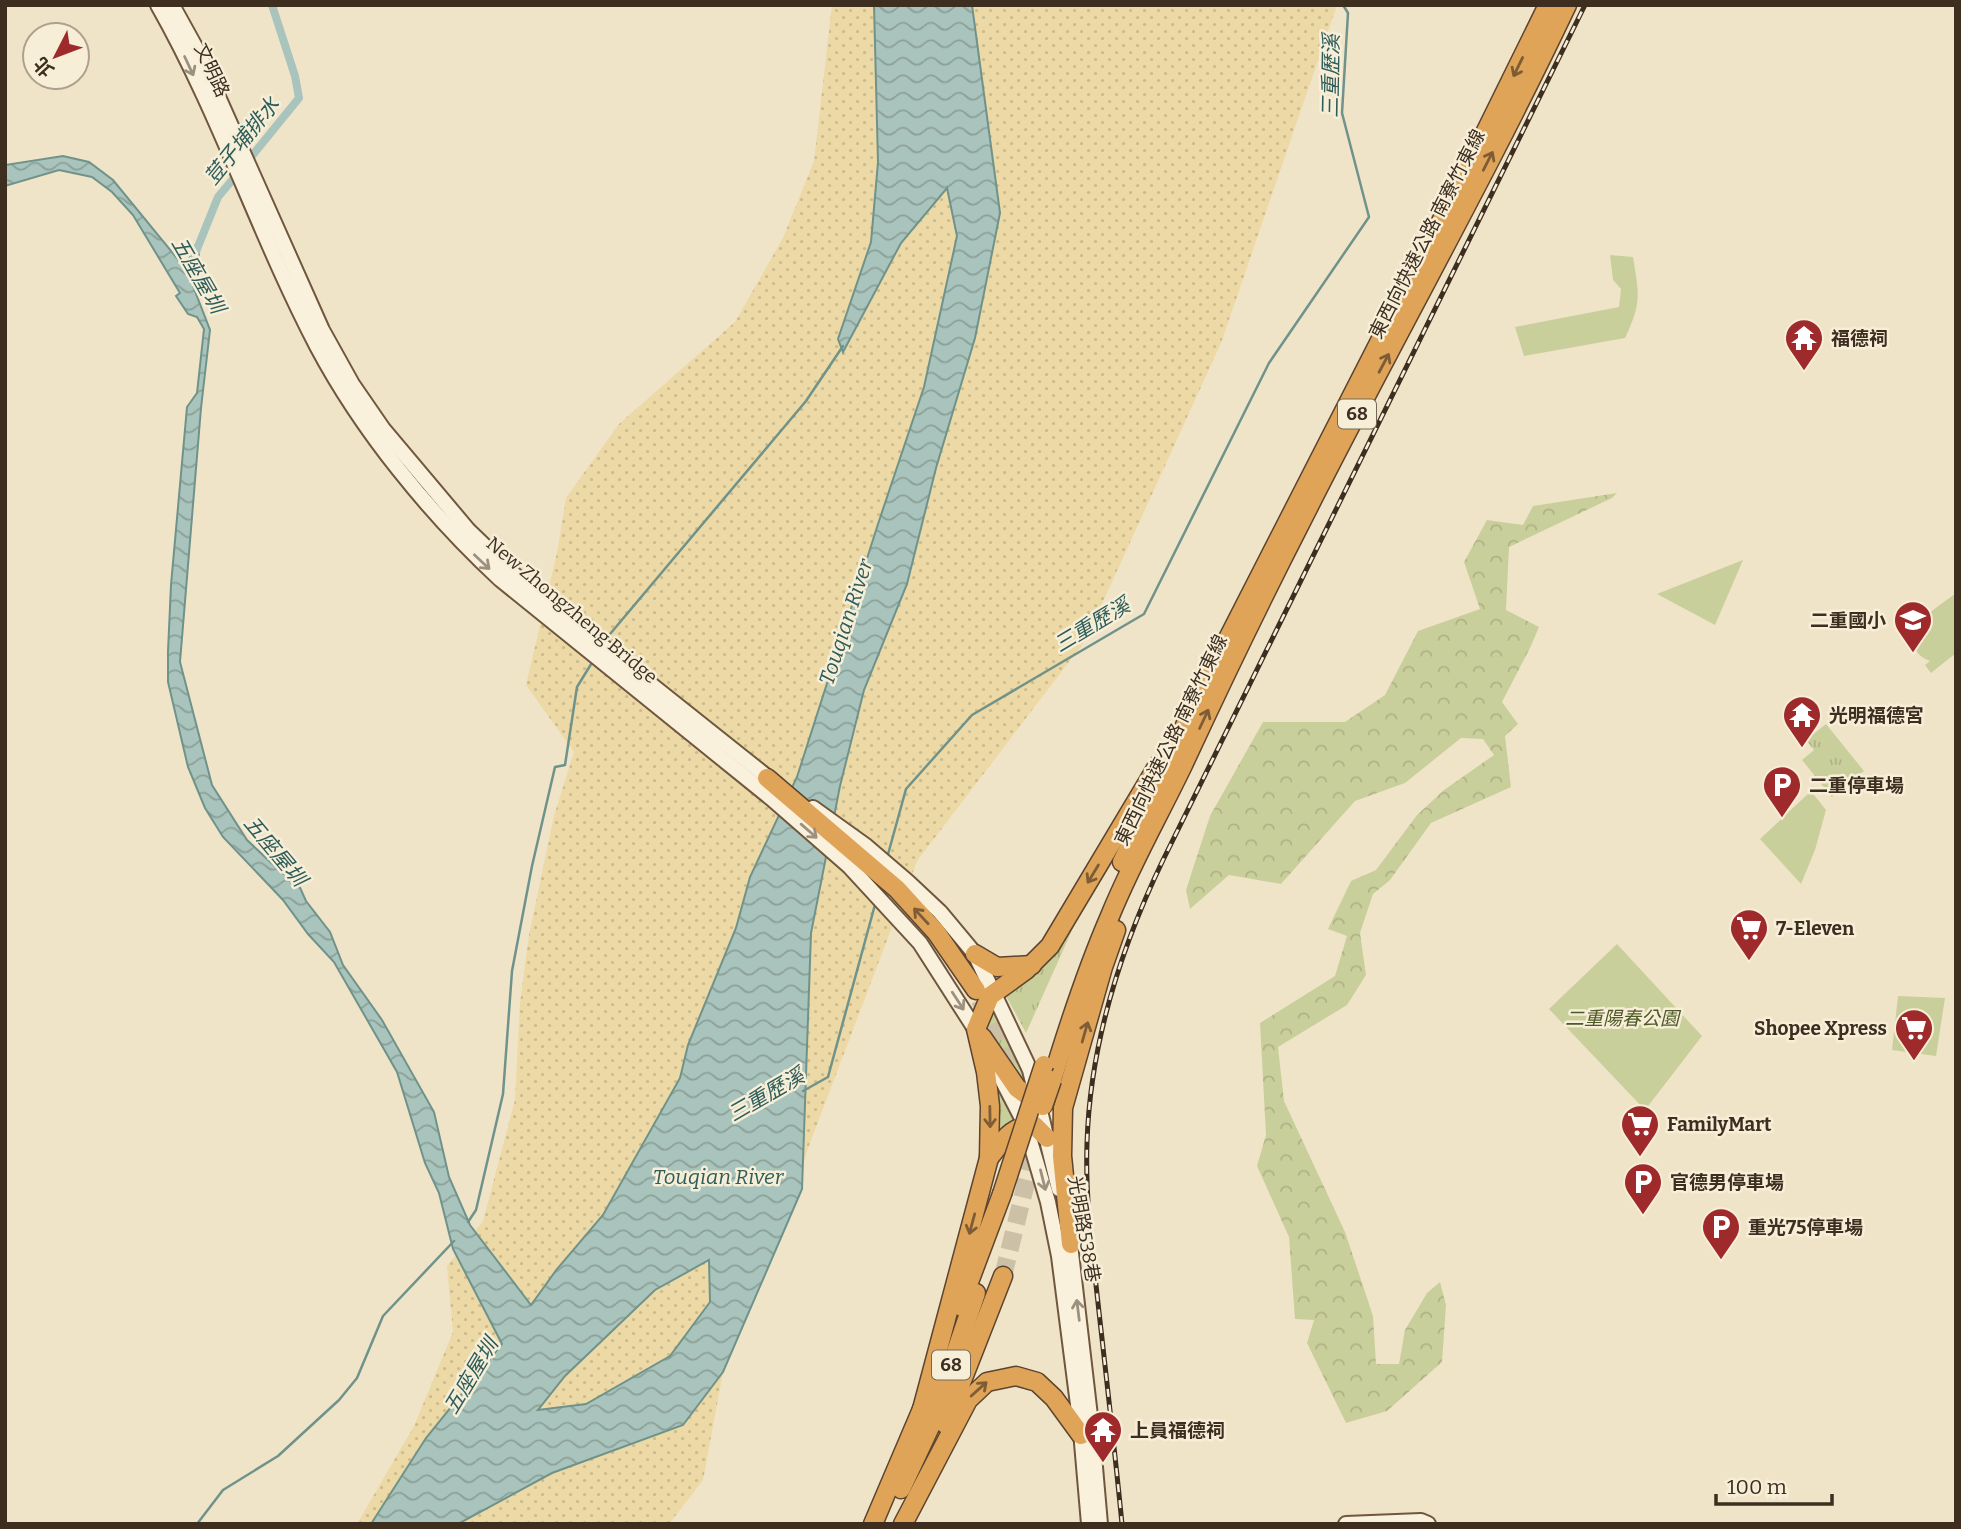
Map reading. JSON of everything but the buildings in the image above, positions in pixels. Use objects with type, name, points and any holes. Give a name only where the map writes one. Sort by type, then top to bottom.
[{"type":"highway","name":"東西向快速公路 南寮竹東線","points":[[873,1524],[921,1413],[1004,1197],[1031,1142],[1084,947],[1191,711],[1453,198],[1548,5]]},
{"type":"highway","name":"東西向快速公路 南寮竹東線","points":[[1048,1072],[1111,913],[1217,691],[1567,5]]},
{"type":"highway","points":[[985,992],[1032,965],[1050,946],[1191,711]]},
{"type":"highway","points":[[766,778],[897,889],[990,996],[976,1029],[986,1072],[990,1106],[989,1158],[921,1413]]},
{"type":"highway","points":[[1071,1244],[1062,1156],[1063,1108],[1103,967],[1155,825]]},
{"type":"highway","points":[[975,954],[997,967],[1032,965]]},
{"type":"highway","points":[[976,1029],[1017,1088],[1040,1105],[1059,1095],[1073,1074]]},
{"type":"highway","points":[[989,1158],[1009,1133],[1025,1125],[1035,1126],[1047,1138]]},
{"type":"highway","name":"東西向快速公路 南寮竹東線","points":[[885,1524],[931,1425],[1004,1197]]},
{"type":"highway","points":[[920,1489],[1003,1276]]},
{"type":"highway","points":[[903,1524],[968,1400],[979,1388],[995,1378],[1016,1376],[1037,1382],[1054,1398],[1081,1435]]},
{"type":"street","name":"文明路","points":[[158,5],[234,150]]},
{"type":"street","name":"文明路","points":[[172,5],[198,52],[234,150]]},
{"type":"street","name":"New Zhongzheng Bridge","points":[[234,150],[337,360],[367,407],[432,490],[468,530],[522,582],[766,778],[866,845],[940,912],[975,954]]},
{"type":"street","name":"New Zhongzheng Bridge","points":[[234,150],[302,315],[333,374],[373,434],[443,521],[500,579],[771,798],[849,866],[920,943],[976,1029]]},
{"type":"street","name":"光明路538巷","points":[[975,954],[985,992],[1030,1070],[1071,1244],[1100,1524]]},
{"type":"street","name":"光明路538巷","points":[[976,1029],[1025,1125],[1041,1170],[1059,1256],[1089,1524]]},
{"type":"street","points":[[1346,1524],[1421,1521],[1428,1524]]},
{"type":"green space","points":[[1610,255],[1633,257],[1638,298],[1625,338],[1524,356],[1515,327],[1619,307],[1621,289],[1613,280]]},
{"type":"green space","points":[[1617,493],[1612,498],[1509,547],[1506,610],[1539,627],[1502,702],[1518,724],[1505,736],[1511,787],[1431,823],[1390,880],[1373,894],[1360,933],[1366,975],[1347,1005],[1278,1047],[1284,1101],[1345,1232],[1373,1316],[1376,1364],[1399,1364],[1405,1330],[1427,1293],[1440,1282],[1446,1305],[1442,1362],[1387,1411],[1346,1423],[1307,1343],[1314,1320],[1295,1319],[1289,1237],[1257,1166],[1266,1135],[1260,1023],[1335,976],[1347,936],[1328,929],[1351,881],[1376,870],[1417,815],[1444,790],[1494,755],[1483,739],[1461,738],[1405,783],[1355,801],[1281,884],[1229,875],[1190,909],[1186,890],[1210,816],[1263,722],[1345,722],[1385,695],[1418,631],[1480,609],[1464,562],[1487,520],[1523,525],[1533,506]]},
{"type":"green space","points":[[1743,560],[1715,625],[1657,594]]},
{"type":"green space","points":[[1956,593],[1956,653],[1931,673],[1925,665],[1930,661],[1920,655],[1914,646],[1915,630],[1926,616]]},
{"type":"green space","points":[[1826,724],[1864,771],[1832,797],[1802,760],[1814,750],[1806,740]]},
{"type":"green space","points":[[1811,791],[1826,810],[1815,850],[1801,884],[1760,839]]},
{"type":"green space","points":[[1091,888],[1026,1033],[1005,994]]},
{"type":"green space","name":"二重陽春公園","points":[[1617,944],[1702,1036],[1645,1110],[1549,1009]]},
{"type":"green space","points":[[1898,996],[1945,998],[1936,1056],[1892,1050]]},
{"type":"green space","points":[[991,1004],[1035,1100],[983,1028]]},
{"type":"green space","points":[[991,1073],[1018,1120],[1000,1132]]},
{"type":"sand","points":[[832,5],[1337,5],[1221,343],[1085,641],[917,861],[786,1212],[723,1372],[703,1480],[669,1524],[357,1524],[414,1426],[453,1332],[447,1266],[483,1221],[515,1100],[520,1003],[529,935],[554,816],[574,752],[526,685],[557,553],[566,498],[619,424],[735,322],[783,238],[814,161]]},
{"type":"water","name":"Touqian River","points":[[874,5],[972,5],[1000,213],[975,338],[936,468],[907,584],[864,690],[840,786],[811,933],[802,1189],[723,1372],[683,1425],[552,1473],[458,1524],[371,1524],[426,1438],[502,1344],[453,1249],[439,1193],[425,1163],[397,1072],[334,962],[308,934],[283,900],[223,837],[205,808],[188,767],[168,682],[168,651],[171,585],[187,407],[197,393],[204,329],[197,317],[188,314],[176,296],[180,293],[133,215],[112,192],[92,177],[59,170],[5,186],[5,165],[63,156],[89,162],[113,180],[185,268],[195,246],[199,254],[193,286],[210,330],[180,662],[212,785],[247,840],[282,873],[297,881],[306,901],[330,932],[343,965],[382,1020],[434,1112],[449,1177],[470,1225],[531,1305],[557,1269],[603,1215],[680,1078],[688,1045],[736,928],[750,877],[797,777],[924,387],[957,236],[947,188],[901,243],[843,352],[838,339],[871,242],[878,162]],"holes":[[[709,1260],[710,1302],[670,1356],[586,1404],[538,1410],[565,1376],[655,1290]]]},
{"type":"waterway","name":"荳子埔排水","points":[[247,162],[299,98],[295,76],[272,5]]},
{"type":"waterway","name":"三重歷溪","points":[[887,858],[906,789],[972,715],[1144,614],[1269,363],[1369,217],[1342,113],[1348,13],[1343,5]]},
{"type":"waterway","name":"荳子埔排水","points":[[193,259],[218,197],[239,172]]},
{"type":"waterway","points":[[605,640],[806,401],[843,346]]},
{"type":"waterway","points":[[468,1222],[476,1210],[503,1094],[512,971],[532,866],[555,767],[565,765],[577,687],[593,661]]},
{"type":"waterway","name":"三重歷溪","points":[[803,1091],[828,1077],[876,901]]},
{"type":"waterway","points":[[197,1524],[223,1490],[278,1456],[339,1400],[357,1378],[383,1316],[454,1241]]},
{"type":"tunnel","points":[[980,1000],[1008,1068]]},
{"type":"tunnel","points":[[1003,1276],[1035,1147]]},
{"type":"railway","points":[[1122,1524],[1092,1249],[1087,1164],[1089,1106],[1094,1069],[1110,996],[1134,926],[1164,858],[1585,5]]},
{"type":"place","name":"福德祠","points":[[1804,372]]},
{"type":"place","name":"二重國小","points":[[1913,654]]},
{"type":"place","name":"光明福德宮","points":[[1802,749]]},
{"type":"place","name":"二重停車場","points":[[1782,819]]},
{"type":"place","name":"7-Eleven","points":[[1749,962]]},
{"type":"place","name":"Shopee Xpress","points":[[1914,1062]]},
{"type":"place","name":"FamilyMart","points":[[1640,1158]]},
{"type":"place","name":"官德男停車場","points":[[1643,1216]]},
{"type":"place","name":"重光75停車場","points":[[1721,1261]]},
{"type":"place","name":"上員福德祠","points":[[1103,1464]]},
{"type":"water label","name":"五座屋圳","points":[[198,275]]},
{"type":"water label","name":"五座屋圳","points":[[275,851]]},
{"type":"water label","name":"五座屋圳","points":[[471,1376]]}]
